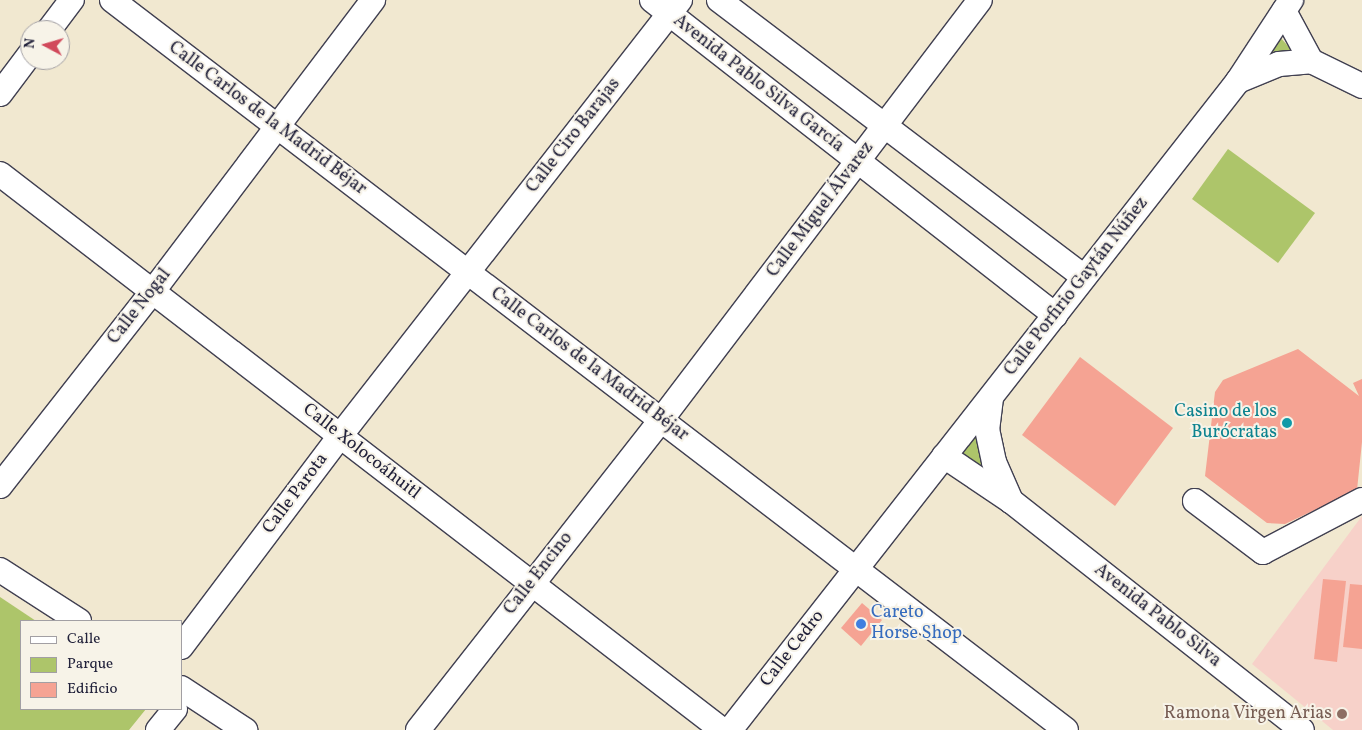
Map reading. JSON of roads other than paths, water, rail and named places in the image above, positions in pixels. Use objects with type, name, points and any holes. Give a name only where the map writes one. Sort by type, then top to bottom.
[{"type":"street","points":[[57,20],[72,0]]},
{"type":"street","name":"Calle Carlos de la Madrid Béjar","points":[[112,0],[1066,730]]},
{"type":"street","name":"Calle Nogal","points":[[0,486],[152,291],[276,125],[373,0]]},
{"type":"street","points":[[719,0],[1084,277]]},
{"type":"street","name":"Calle Miguel Álvarez","points":[[661,420],[980,0]]},
{"type":"street","name":"Avenida Pablo Silva García","points":[[667,5],[858,161],[1054,315]]},
{"type":"street","name":"Calle Ciro Barajas","points":[[468,272],[667,5]]},
{"type":"street","points":[[1287,6],[1311,61]]},
{"type":"street","name":"Calle Porfirio Gaytán Núñez","points":[[856,569],[1238,81],[1287,6]]},
{"type":"street","points":[[1238,81],[1279,64],[1311,61],[1362,86]]},
{"type":"street","points":[[0,94],[20,67]]},
{"type":"street","name":"Calle Xolocoáhuitl","points":[[0,174],[722,730]]},
{"type":"street","name":"Calle Parota","points":[[182,646],[340,436],[468,272]]},
{"type":"street","name":"Avenida Pablo Silva","points":[[992,395],[987,429],[994,462],[1011,501]]},
{"type":"street","name":"Calle Encino","points":[[418,730],[661,420]]},
{"type":"street","name":"Avenida Pablo Silva","points":[[944,456],[1011,501],[1302,730]]},
{"type":"street","points":[[1195,501],[1263,552],[1362,500]]},
{"type":"street","name":"Calle Cedro","points":[[730,730],[856,569]]},
{"type":"street","points":[[0,570],[76,620]]},
{"type":"street","points":[[182,698],[246,730]]},
{"type":"street","points":[[158,730],[172,710]]},
{"type":"place","name":"Casino de los Burócratas","points":[[1287,423]]},
{"type":"place","name":"Careto Horse Shop","points":[[861,624]]},
{"type":"place","name":"Ramona Virgen Arias","points":[[1342,714]]}]
